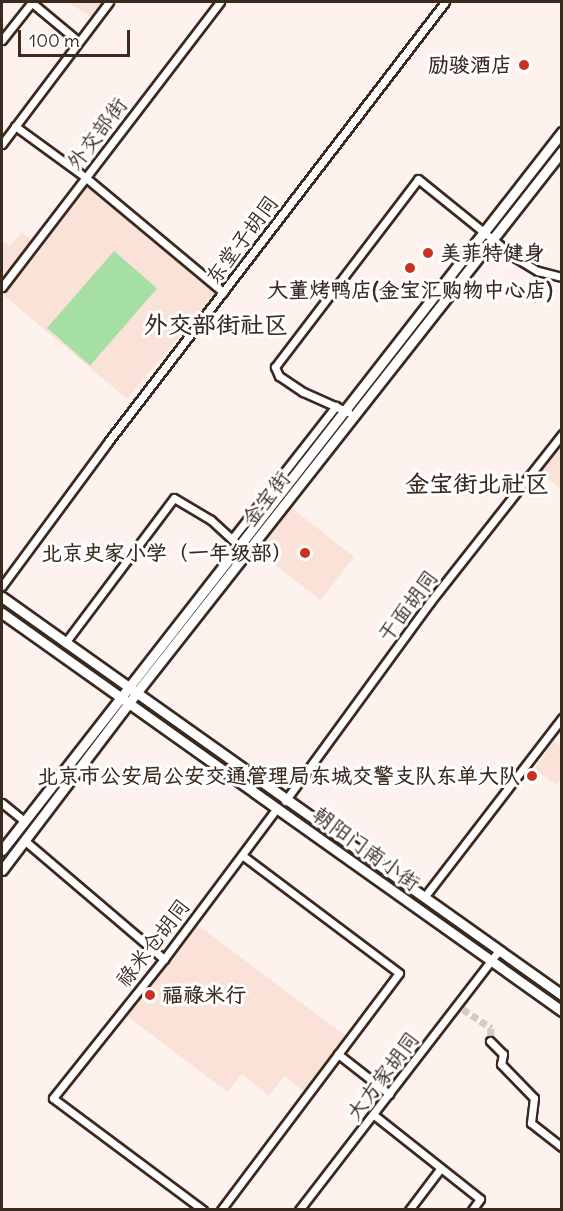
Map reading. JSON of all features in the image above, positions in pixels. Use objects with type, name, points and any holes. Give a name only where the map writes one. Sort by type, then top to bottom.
[{"type":"main road","name":"金宝街","points":[[2,870],[124,700],[127,687],[236,542],[561,132]]},
{"type":"main road","name":"金宝街","points":[[2,850],[124,700],[136,692],[561,151]]},
{"type":"main road","name":"朝阳门南小街","points":[[2,597],[285,801],[424,896],[561,995]]},
{"type":"main road","name":"朝阳门南小街","points":[[2,613],[561,1011]]},
{"type":"street","points":[[2,40],[32,2],[78,41]]},
{"type":"street","points":[[2,144],[4,134],[15,126],[109,2]]},
{"type":"street","name":"外交部街","points":[[2,287],[220,2]]},
{"type":"street","name":"东堂子胡同","points":[[2,586],[445,2]]},
{"type":"street","points":[[15,126],[85,177],[223,292]]},
{"type":"street","points":[[353,415],[303,392],[279,376],[275,367],[418,178],[492,239],[528,265],[561,277]]},
{"type":"street","name":"干面胡同","points":[[285,801],[424,610],[561,434]]},
{"type":"street","points":[[65,643],[174,498],[211,520],[247,553]]},
{"type":"street","points":[[424,896],[561,718]]},
{"type":"street","points":[[2,803],[24,821]]},
{"type":"street","name":"禄米仓胡同","points":[[203,1209],[53,1098],[164,959],[277,808]]},
{"type":"street","points":[[24,840],[164,959]]},
{"type":"street","points":[[221,1209],[399,973],[242,855]]},
{"type":"street","name":"大方家胡同","points":[[299,1209],[461,1006],[499,950]]},
{"type":"street","points":[[490,1041],[503,1054],[501,1064],[534,1098],[531,1123],[561,1147]]},
{"type":"street","points":[[338,1054],[389,1094]]},
{"type":"street","points":[[374,1115],[480,1199],[472,1209]]},
{"type":"street","points":[[409,1209],[440,1169]]},
{"type":"shaded area","points":[[68,2],[103,2],[91,17]]},
{"type":"shaded area","points":[[86,183],[216,292],[127,399],[2,294],[2,283]]},
{"type":"shaded area","points":[[21,232],[33,241],[2,283],[2,240],[10,246]]},
{"type":"shaded area","points":[[561,439],[561,489],[538,471]]},
{"type":"shaded area","name":"北京史家小学（一年级部）","points":[[289,506],[354,557],[321,600],[255,549]]},
{"type":"shaded area","points":[[554,741],[561,747],[561,778],[557,785],[534,769]]},
{"type":"shaded area","points":[[198,925],[346,1036],[305,1092],[284,1076],[269,1096],[242,1074],[227,1092],[127,1016]]},
{"type":"green space","points":[[114,251],[157,288],[90,365],[47,328]]},
{"type":"tunnel","points":[[463,1009],[491,1028],[490,1041]]},
{"type":"place","name":"励骏酒店","points":[[524,65]]},
{"type":"place","name":"美菲特健身","points":[[428,253]]},
{"type":"place","name":"大董烤鸭店(金宝汇购物中心店)","points":[[410,268]]},
{"type":"place","name":"北京史家小学（一年级部）","points":[[305,553]]},
{"type":"place","name":"北京市公安局公安交通管理局东城交警支队东单大队","points":[[532,776]]},
{"type":"place","name":"福禄米行","points":[[150,995]]},
{"type":"district","name":"外交部街社区","points":[[216,325]]},
{"type":"district","name":"金宝街北社区","points":[[477,484]]}]
